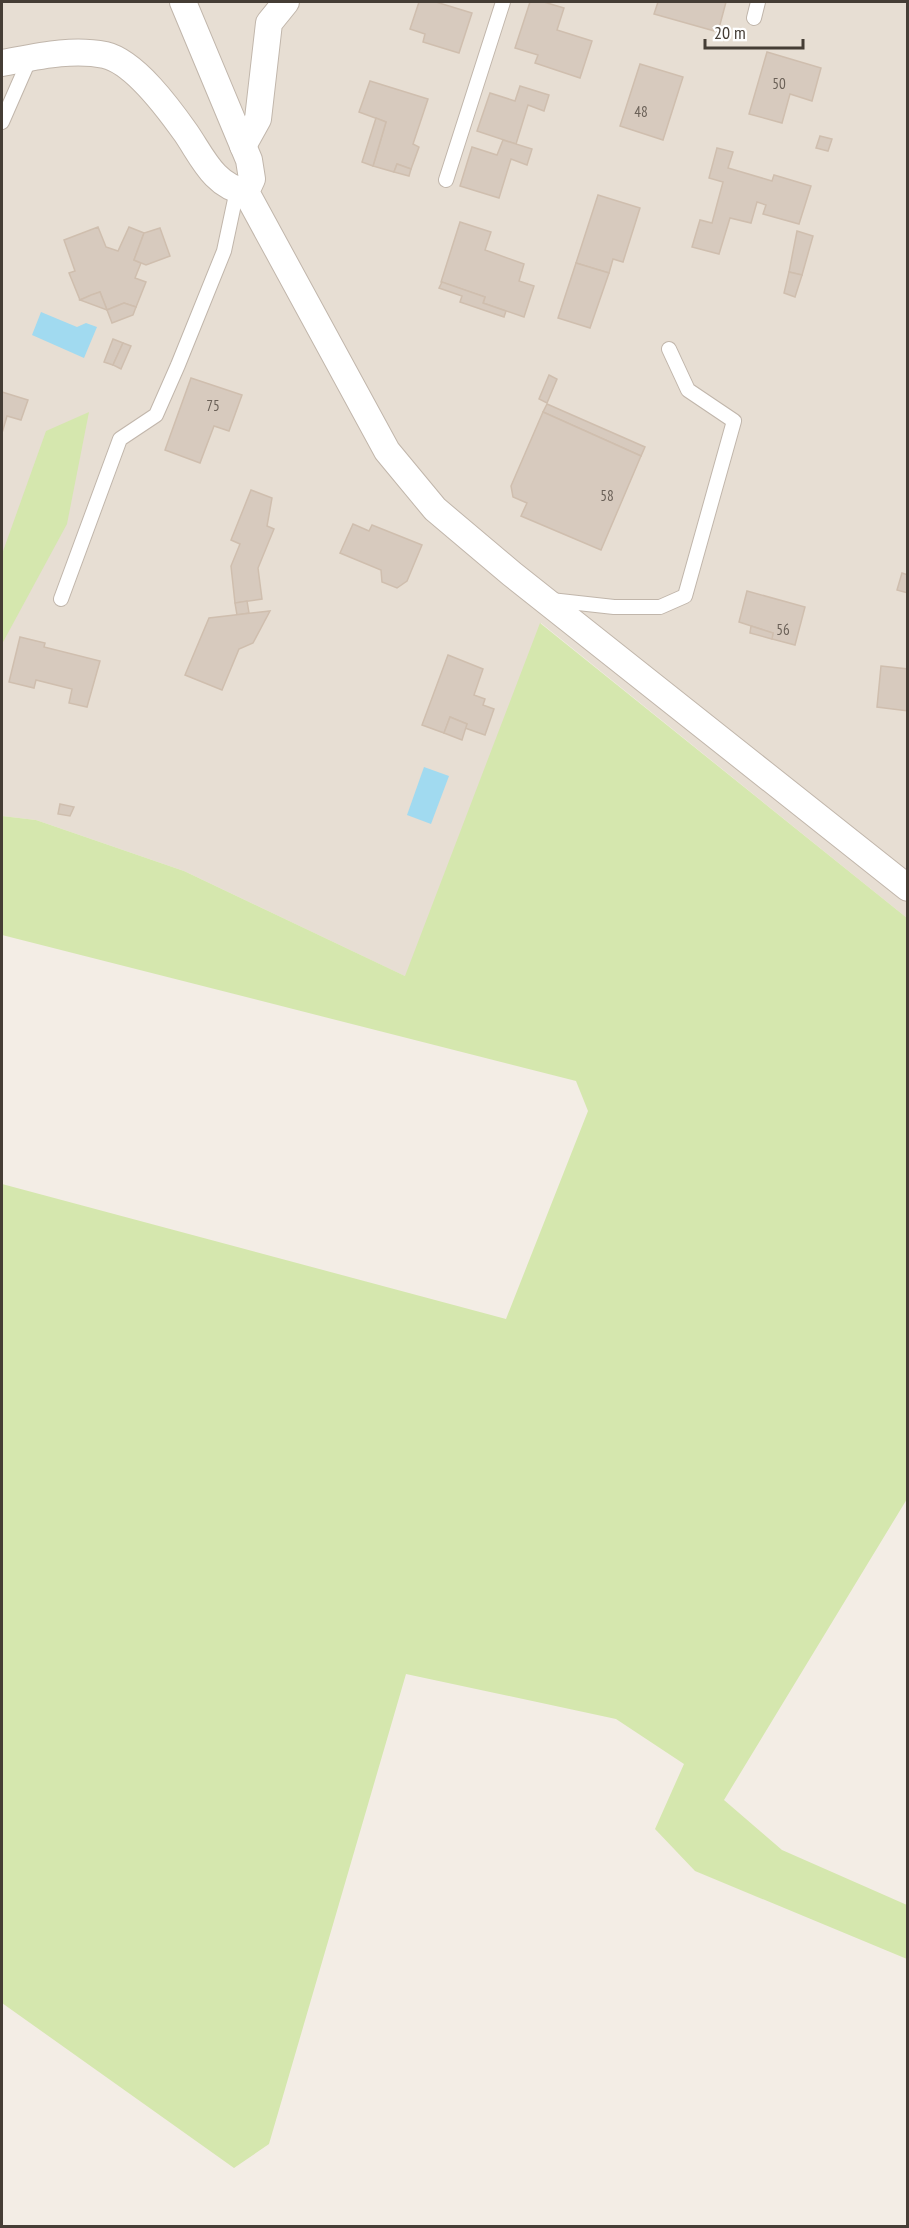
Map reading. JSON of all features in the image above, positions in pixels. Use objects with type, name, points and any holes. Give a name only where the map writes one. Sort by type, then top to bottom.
[{"type":"street","points":[[183,2],[249,159],[252,179],[242,191]]},
{"type":"street","points":[[243,146],[258,119],[269,23],[286,2]]},
{"type":"street","points":[[2,63],[66,52],[107,56],[136,72],[185,132],[209,170],[242,191],[387,451],[435,509],[543,600],[908,888]]},
{"type":"lane","points":[[446,180],[503,2]]},
{"type":"lane","points":[[754,18],[758,2]]},
{"type":"lane","points":[[2,122],[30,58]]},
{"type":"lane","points":[[61,599],[120,439],[156,416],[224,251],[242,191]]},
{"type":"lane","points":[[543,600],[614,607],[660,607],[685,596],[734,421],[688,390],[669,349]]},
{"type":"shaded area","points":[[2,2],[907,2],[907,918],[541,623],[430,988],[184,871],[36,820],[2,816]]},
{"type":"green space","points":[[89,412],[67,524],[2,644],[2,554],[46,431]]},
{"type":"green space","points":[[540,623],[907,918],[907,1499],[724,1800],[782,1850],[907,1905],[907,1959],[695,1871],[655,1829],[684,1764],[616,1719],[406,1674],[269,2144],[234,2168],[2,2003],[2,1184],[506,1319],[588,1111],[576,1081],[2,935],[2,816],[36,820],[184,871],[405,976]]},
{"type":"water","points":[[41,312],[77,327],[86,323],[97,327],[84,358],[32,335]]},
{"type":"water","points":[[424,767],[449,776],[431,824],[407,815]]},
{"type":"building","points":[[419,2],[436,2],[472,13],[459,53],[423,42],[425,34],[410,29]]},
{"type":"building","points":[[530,2],[544,2],[564,8],[557,30],[592,41],[580,78],[535,63],[538,55],[515,48]]},
{"type":"building","points":[[658,2],[726,2],[718,32],[654,14]]},
{"type":"building","points":[[767,52],[821,68],[812,101],[790,94],[782,123],[749,114]]},
{"type":"building","points":[[640,64],[683,77],[663,140],[620,126]]},
{"type":"building","points":[[370,81],[428,99],[413,144],[419,147],[411,169],[397,164],[394,172],[373,166],[386,122],[359,112]]},
{"type":"building","points":[[520,86],[549,95],[544,111],[528,105],[516,144],[477,131],[490,93],[515,101]]},
{"type":"building","points":[[376,118],[386,122],[373,166],[362,162]]},
{"type":"building","points":[[820,136],[832,139],[828,151],[816,148]]},
{"type":"building","points":[[503,140],[532,149],[527,165],[511,159],[499,198],[460,186],[472,147],[497,155]]},
{"type":"building","points":[[717,148],[733,152],[728,168],[772,181],[774,175],[811,186],[799,224],[763,214],[766,205],[757,202],[751,223],[730,218],[719,254],[692,247],[700,220],[712,223],[723,182],[709,178]]},
{"type":"building","points":[[397,164],[411,169],[409,176],[394,172]]},
{"type":"building","points":[[598,195],[640,208],[623,262],[613,259],[609,273],[576,263]]},
{"type":"building","points":[[460,222],[491,232],[485,250],[524,264],[519,281],[534,286],[524,317],[483,303],[485,297],[441,282]]},
{"type":"building","points":[[98,227],[106,247],[118,251],[129,227],[144,233],[134,260],[141,263],[135,278],[146,282],[136,307],[124,303],[107,310],[100,292],[80,300],[69,273],[75,271],[64,240]]},
{"type":"building","points":[[160,228],[170,256],[146,265],[134,260],[144,233]]},
{"type":"building","points":[[797,231],[813,236],[802,275],[789,272]]},
{"type":"building","points":[[576,263],[609,273],[590,328],[558,318]]},
{"type":"building","points":[[789,272],[802,275],[795,297],[784,293]]},
{"type":"building","points":[[442,282],[485,297],[483,303],[506,311],[504,317],[460,302],[462,296],[439,288]]},
{"type":"building","points":[[100,292],[107,310],[80,300],[91,295]]},
{"type":"building","points":[[124,303],[136,307],[133,315],[112,323],[107,310]]},
{"type":"building","points":[[113,339],[123,343],[113,365],[104,362]]},
{"type":"building","points":[[123,343],[131,346],[121,369],[113,365]]},
{"type":"building","points":[[549,375],[557,379],[547,403],[539,399]]},
{"type":"building","points":[[191,378],[242,395],[229,431],[214,426],[200,463],[165,450]]},
{"type":"building","points":[[2,392],[28,400],[21,420],[7,416],[2,433]]},
{"type":"building","points":[[547,404],[645,447],[641,456],[543,412]]},
{"type":"building","points":[[543,412],[641,456],[601,550],[521,516],[527,503],[513,497],[511,486]]},
{"type":"building","points":[[251,490],[272,498],[267,526],[274,529],[258,568],[262,599],[235,603],[231,566],[240,544],[231,540]]},
{"type":"building","points":[[353,524],[369,531],[372,525],[422,545],[407,581],[397,588],[382,582],[381,570],[340,553]]},
{"type":"building","points":[[902,573],[908,575],[908,593],[897,590]]},
{"type":"building","points":[[747,591],[805,607],[795,645],[772,639],[773,633],[739,622]]},
{"type":"building","points":[[247,601],[249,613],[237,615],[235,603]]},
{"type":"building","points":[[270,611],[253,643],[239,649],[222,690],[185,675],[209,618]]},
{"type":"building","points":[[751,626],[773,633],[772,639],[750,633]]},
{"type":"building","points":[[20,637],[45,643],[44,647],[100,661],[87,707],[69,703],[72,689],[36,680],[34,688],[9,682]]},
{"type":"building","points":[[448,655],[483,669],[474,695],[485,699],[483,705],[494,709],[485,735],[465,728],[467,724],[450,717],[444,733],[422,725]]},
{"type":"building","points":[[881,666],[908,669],[908,711],[877,707]]},
{"type":"building","points":[[450,717],[467,724],[462,740],[444,733]]},
{"type":"building","points":[[60,804],[74,807],[70,816],[58,814]]}]
